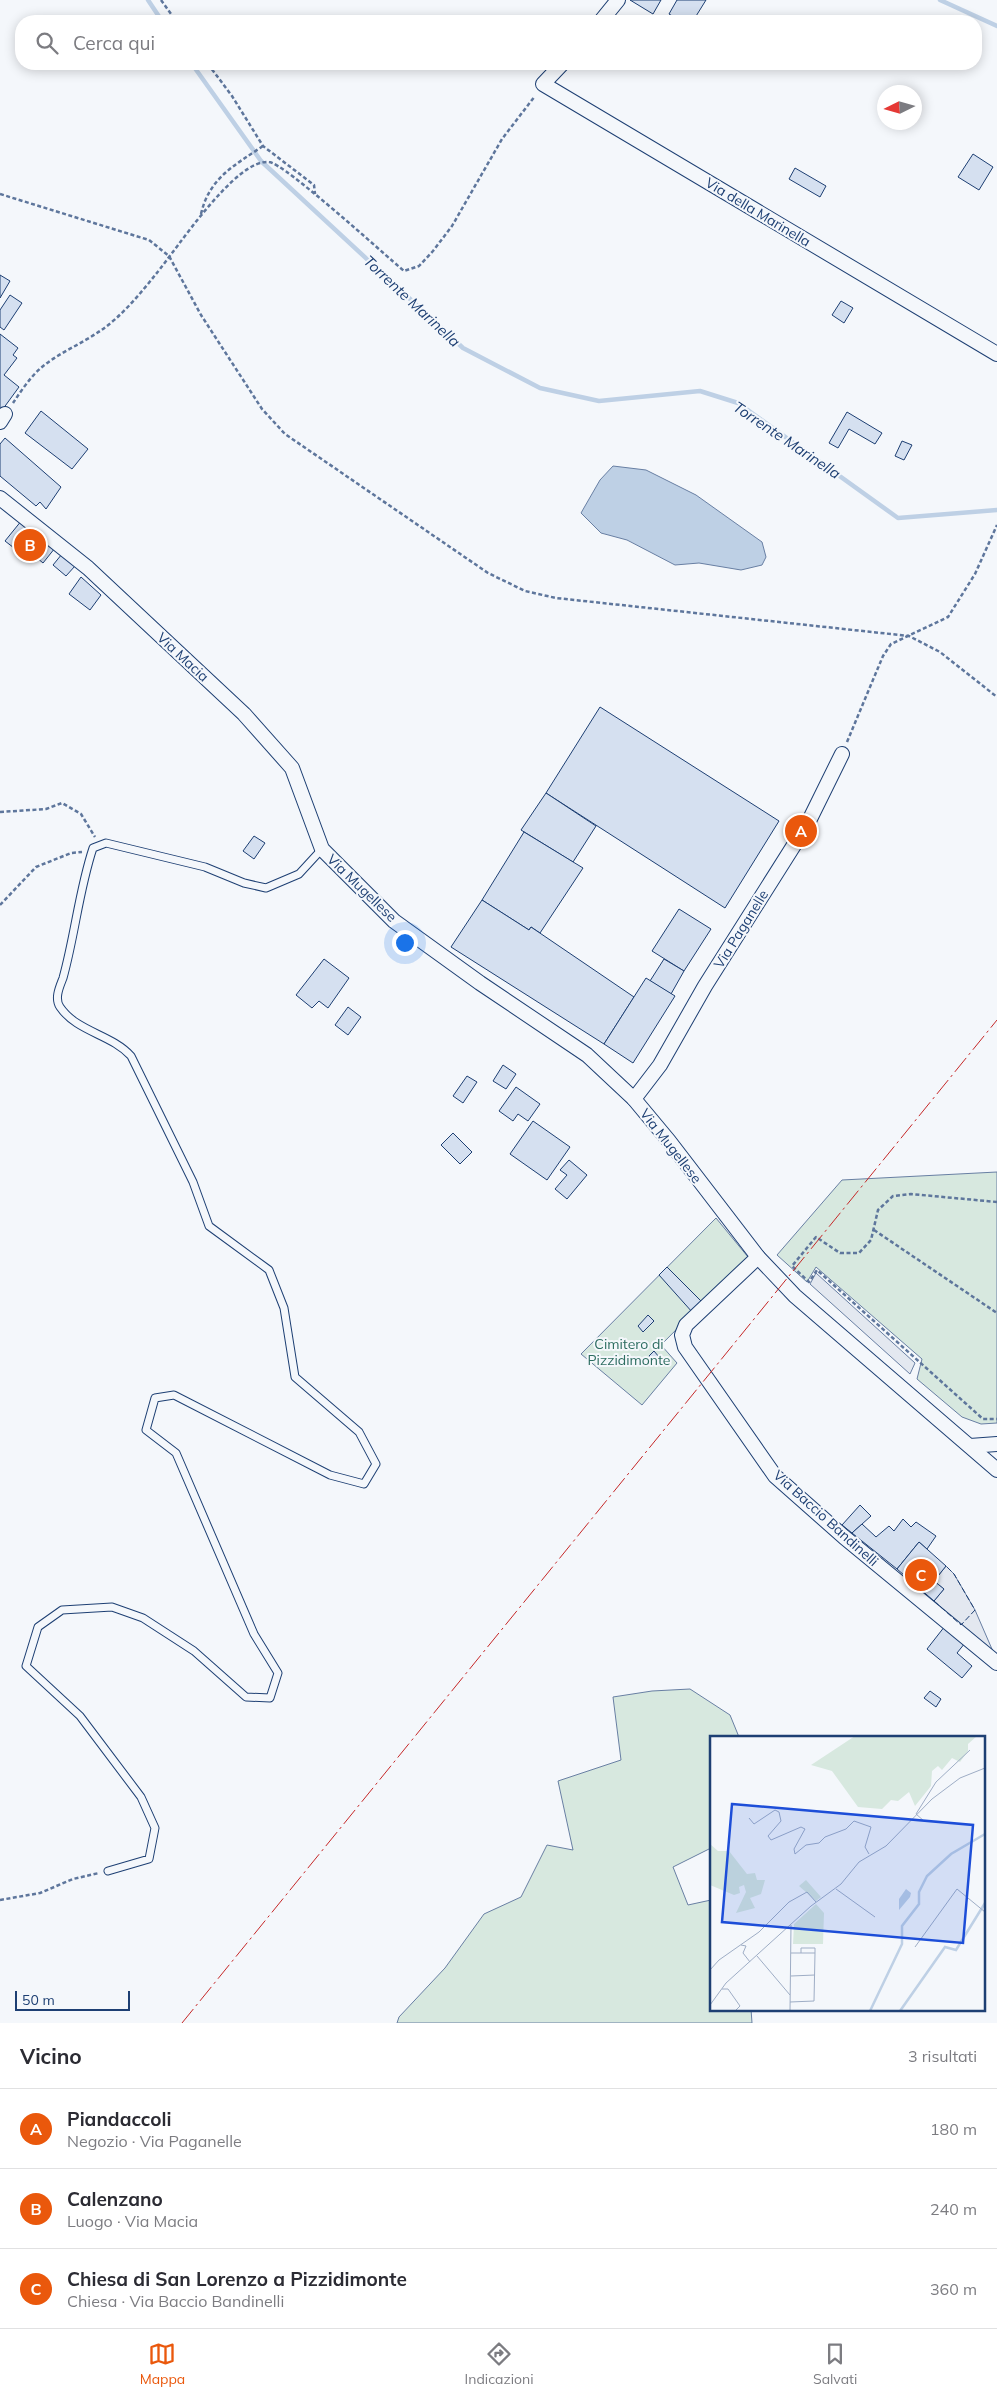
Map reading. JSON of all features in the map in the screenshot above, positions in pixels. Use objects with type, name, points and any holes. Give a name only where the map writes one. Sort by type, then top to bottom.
[{"type":"street","points":[[606,15],[618,0]]},
{"type":"street","points":[[544,84],[557,70]]},
{"type":"street","name":"Via della Marinella","points":[[544,84],[997,354]]},
{"type":"street","name":"Via Macia","points":[[0,498],[88,568],[244,714],[292,768],[322,849]]},
{"type":"street","name":"Via Paganelle","points":[[634,1099],[660,1065],[704,986],[808,822],[842,754]]},
{"type":"street","name":"Via Mugellese","points":[[322,849],[394,920],[480,983],[587,1055],[634,1099],[669,1141],[758,1257],[795,1296],[997,1470]]},
{"type":"street","name":"Via Baccio Bandinelli","points":[[758,1257],[686,1325],[682,1335],[684,1347],[775,1476],[997,1664]]},
{"type":"street","points":[[970,1446],[997,1444]]},
{"type":"lane","points":[[108,1872],[149,1859],[155,1828],[142,1797],[80,1716],[26,1666],[38,1627],[62,1610],[112,1607],[143,1618],[194,1651],[246,1698],[270,1698],[278,1673],[254,1634],[176,1453],[146,1430],[155,1398],[174,1395],[330,1474],[364,1484],[376,1464],[359,1432],[295,1377],[284,1308],[268,1270],[209,1226],[193,1182],[131,1056],[122,1046],[81,1026],[60,1007],[58,994],[73,941],[93,848],[106,843],[205,868],[244,883],[266,888],[299,874],[322,849]]},
{"type":"path","points":[[161,0],[172,15]]},
{"type":"path","points":[[212,70],[232,96],[263,147],[314,185],[316,195]]},
{"type":"path","points":[[3,418],[41,368],[101,330],[130,302],[200,216],[240,173],[261,161],[272,162],[316,195],[404,271],[420,266],[452,226],[502,139],[544,84]]},
{"type":"path","points":[[200,216],[204,197],[230,167],[263,147]]},
{"type":"path","points":[[0,194],[150,240],[169,256],[201,315],[247,386],[262,409],[285,434],[488,573],[525,591],[556,598],[909,636],[940,652],[997,696]]},
{"type":"path","points":[[842,754],[883,656],[891,644],[948,617],[975,574],[997,525]]},
{"type":"path","points":[[0,812],[46,810],[53,805],[64,803],[81,814],[99,846]]},
{"type":"path","points":[[0,906],[36,867],[71,853],[92,852]]},
{"type":"path","points":[[997,1202],[911,1194],[892,1196],[878,1210],[871,1240],[858,1253],[840,1253],[816,1237],[792,1266],[809,1282],[817,1270],[983,1419],[997,1419]]},
{"type":"path","points":[[874,1230],[997,1313]]},
{"type":"path","points":[[0,1900],[40,1893],[73,1879],[108,1872]]},
{"type":"green space","points":[[997,1172],[997,1423],[981,1424],[962,1417],[917,1379],[922,1359],[816,1267],[807,1282],[777,1255],[842,1180]]},
{"type":"green space","name":"Cimitero di Pizzidimonte","points":[[716,1218],[748,1257],[661,1345],[677,1363],[642,1405],[581,1354]]},
{"type":"green space","points":[[690,1689],[730,1715],[739,1736],[710,1736],[710,1848],[673,1867],[688,1905],[710,1900],[710,2010],[751,2010],[752,2023],[397,2023],[399,2017],[445,1968],[484,1914],[521,1897],[547,1845],[573,1850],[558,1781],[621,1760],[613,1697],[652,1691]]},
{"type":"shaded area","points":[[816,1273],[915,1363],[910,1374],[810,1284]]},
{"type":"shaded area","points":[[946,1566],[954,1574],[975,1610],[995,1656],[934,1601],[944,1589],[934,1581]]},
{"type":"water","points":[[613,466],[646,470],[696,495],[762,542],[766,557],[762,565],[741,570],[699,563],[675,565],[627,540],[601,533],[581,513],[600,480]]},
{"type":"building","points":[[630,0],[661,0],[653,14]]},
{"type":"building","points":[[677,0],[706,0],[697,15],[669,14]]},
{"type":"building","points":[[973,154],[993,167],[979,190],[958,177]]},
{"type":"building","points":[[795,168],[826,186],[820,197],[789,179]]},
{"type":"building","points":[[0,275],[10,281],[0,298]]},
{"type":"building","points":[[10,295],[22,303],[4,330],[0,327],[0,310]]},
{"type":"building","points":[[841,301],[853,308],[844,323],[832,315]]},
{"type":"building","points":[[0,334],[18,348],[13,355],[17,358],[4,375],[19,387],[0,413]]},
{"type":"building","points":[[41,411],[88,449],[72,469],[25,433]]},
{"type":"building","points":[[847,412],[882,433],[875,444],[849,429],[838,448],[829,443]]},
{"type":"building","points":[[5,438],[61,487],[46,509],[40,502],[36,506],[0,476],[0,444]]},
{"type":"building","points":[[902,441],[912,445],[904,460],[895,456]]},
{"type":"building","points":[[22,520],[55,548],[43,563],[36,557],[34,559],[27,558],[5,541]]},
{"type":"building","points":[[62,554],[75,566],[66,576],[53,565]]},
{"type":"building","points":[[81,577],[101,595],[90,610],[69,594]]},
{"type":"building","points":[[600,707],[779,821],[725,908],[546,793]]},
{"type":"building","points":[[546,793],[596,826],[573,862],[521,830]]},
{"type":"building","points":[[524,832],[583,868],[540,933],[531,927],[529,930],[482,900]]},
{"type":"building","points":[[254,836],[265,843],[254,859],[243,851]]},
{"type":"building","points":[[482,900],[529,930],[531,927],[634,997],[604,1044],[451,947]]},
{"type":"building","points":[[679,909],[711,929],[684,971],[652,951]]},
{"type":"building","points":[[324,959],[349,978],[328,1008],[319,1001],[312,1008],[296,995]]},
{"type":"building","points":[[664,959],[684,971],[671,994],[650,981]]},
{"type":"building","points":[[646,978],[675,996],[633,1063],[604,1044]]},
{"type":"building","points":[[348,1007],[361,1017],[348,1035],[335,1025]]},
{"type":"building","points":[[503,1065],[516,1074],[506,1089],[493,1081]]},
{"type":"building","points":[[467,1076],[477,1082],[463,1103],[453,1096]]},
{"type":"building","points":[[516,1087],[540,1104],[528,1121],[518,1114],[513,1121],[499,1111]]},
{"type":"building","points":[[533,1121],[570,1147],[547,1180],[510,1154]]},
{"type":"building","points":[[453,1133],[472,1152],[460,1164],[441,1145]]},
{"type":"building","points":[[569,1160],[587,1175],[567,1199],[555,1189],[567,1175],[560,1170]]},
{"type":"building","points":[[667,1267],[703,1303],[693,1313],[659,1275]]},
{"type":"building","points":[[648,1315],[654,1321],[643,1332],[638,1326]]},
{"type":"building","points":[[654,1351],[659,1357],[654,1362],[649,1356]]},
{"type":"building","points":[[860,1505],[871,1516],[852,1533],[842,1525]]},
{"type":"building","points":[[903,1519],[911,1527],[916,1522],[936,1536],[927,1549],[919,1542],[897,1569],[852,1533],[862,1524],[876,1537],[889,1526],[894,1531]]},
{"type":"building","points":[[919,1542],[946,1566],[934,1581],[944,1589],[934,1601],[897,1569]]},
{"type":"building","points":[[945,1626],[965,1643],[957,1653],[972,1666],[962,1678],[927,1649]]},
{"type":"building","points":[[930,1691],[941,1699],[936,1707],[924,1698]]},
{"type":"waterway","name":"Torrente Marinella","points":[[148,0],[158,15]]},
{"type":"waterway","points":[[940,0],[973,15]]},
{"type":"waterway","points":[[982,19],[997,26]]},
{"type":"waterway","name":"Torrente Marinella","points":[[196,70],[261,161],[463,348],[540,388],[599,401],[700,391],[738,403],[898,518],[997,510]]},
{"type":"fence","points":[[934,1601],[961,1625],[975,1610],[954,1574],[946,1566]]},
{"type":"power","points":[[182,2023],[997,1020]]},
{"type":"place","name":"Calenzano","points":[[30,545]]},
{"type":"place","name":"Piandaccoli","points":[[801,831]]},
{"type":"place","name":"Chiesa di San Lorenzo a Pizzidimonte","points":[[921,1575]]}]
